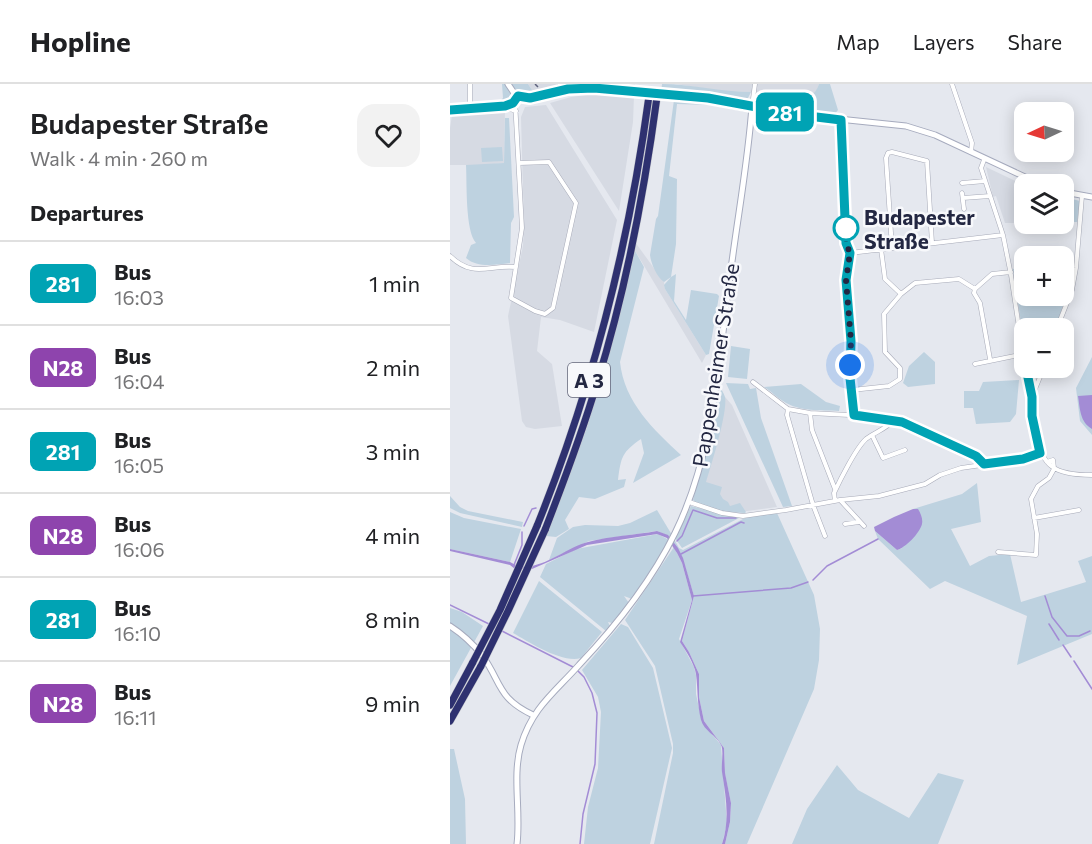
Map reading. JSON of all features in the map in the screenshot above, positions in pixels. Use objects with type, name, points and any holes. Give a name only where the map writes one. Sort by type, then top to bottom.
[{"type":"highway","name":"A 3","points":[[450,721],[537,526],[574,426],[608,312],[654,91]]},
{"type":"highway","name":"A 3","points":[[450,705],[508,611],[545,530],[582,429],[616,314],[639,211],[654,91]]},
{"type":"street","points":[[470,84],[470,110]]},
{"type":"street","points":[[508,84],[518,98],[516,111],[522,221],[511,298],[535,312],[549,313],[553,308],[576,203],[549,162],[519,163]]},
{"type":"street","points":[[752,106],[755,84]]},
{"type":"street","points":[[952,84],[972,143],[970,153]]},
{"type":"street","points":[[450,110],[505,106],[518,98],[530,98],[561,87],[654,91],[841,120],[906,126],[935,135],[1018,174]]},
{"type":"street","points":[[516,111],[518,98]]},
{"type":"street","points":[[505,106],[516,111]]},
{"type":"street","name":"Pappenheimer Straße","points":[[517,844],[519,754],[533,715],[551,693],[580,665],[642,588],[663,556],[689,502],[705,446],[716,381],[752,106]]},
{"type":"street","points":[[841,120],[846,243],[850,253],[846,280],[854,415]]},
{"type":"street","points":[[892,248],[887,154],[893,152],[927,161],[932,243]]},
{"type":"street","points":[[984,159],[981,168],[1003,235],[1021,318]]},
{"type":"street","points":[[962,183],[985,181]]},
{"type":"street","points":[[962,193],[964,209]]},
{"type":"street","points":[[1074,194],[1092,197]]},
{"type":"street","points":[[963,198],[990,196]]},
{"type":"street","points":[[1061,318],[1076,268],[1082,196]]},
{"type":"street","points":[[850,253],[1003,235]]},
{"type":"street","points":[[881,249],[885,279],[902,294]]},
{"type":"street","points":[[450,256],[462,265],[475,270],[516,267]]},
{"type":"street","points":[[990,359],[980,303],[974,293],[975,289],[992,274],[1011,272]]},
{"type":"street","points":[[852,390],[891,386],[900,379],[901,371],[885,352],[884,314],[914,284],[959,279],[975,289]]},
{"type":"street","points":[[975,364],[1014,355]]},
{"type":"street","points":[[998,552],[1036,555],[1037,534],[1031,499],[1034,490],[1049,478],[1054,469],[1054,462],[1050,460],[1047,462],[1040,453],[1032,416],[1032,397],[1028,378]]},
{"type":"street","points":[[1032,397],[1040,378]]},
{"type":"street","points":[[753,382],[788,409],[894,420],[913,425],[976,456],[984,464]]},
{"type":"street","points":[[788,409],[790,427],[813,505],[825,536]]},
{"type":"street","points":[[810,413],[812,430],[836,489]]},
{"type":"street","points":[[835,501],[836,489],[859,448],[872,435],[894,420]]},
{"type":"street","points":[[872,435],[883,458],[905,450]]},
{"type":"street","points":[[689,502],[722,513],[743,516],[879,496],[925,484],[951,471],[1023,459],[1040,453]]},
{"type":"street","points":[[1054,469],[1074,475],[1092,475]]},
{"type":"street","points":[[840,500],[864,526]]},
{"type":"street","points":[[1034,518],[1078,510]]},
{"type":"street","points":[[845,524],[860,522]]},
{"type":"street","points":[[450,626],[482,654],[505,696],[533,715]]},
{"type":"shaded area","points":[[502,84],[528,84],[534,93],[509,102],[500,101],[503,98]]},
{"type":"shaded area","points":[[528,84],[575,84],[534,93]]},
{"type":"shaded area","points":[[575,84],[635,84],[634,89]]},
{"type":"shaded area","points":[[662,84],[751,92],[744,100],[678,93],[675,89],[661,93]]},
{"type":"shaded area","points":[[676,84],[819,84],[817,91],[811,97],[801,99],[761,92],[728,92]]},
{"type":"shaded area","points":[[819,84],[830,84],[838,110],[833,116],[759,101],[761,92],[794,98],[810,96]]},
{"type":"shaded area","points":[[593,94],[634,96],[633,122],[619,211],[550,103]]},
{"type":"shaded area","points":[[674,100],[729,107],[746,112],[710,105],[677,104],[669,176],[677,179],[676,244],[671,277],[664,282],[661,280],[650,255],[658,216]]},
{"type":"shaded area","points":[[546,105],[617,220],[594,332],[560,320],[541,317],[537,351],[552,364],[562,426],[535,429],[526,427],[522,421],[508,316],[523,246],[521,117],[525,107]]},
{"type":"shaded area","points":[[505,110],[504,163],[450,165],[452,115]]},
{"type":"shaded area","points":[[505,118],[509,118],[514,217],[511,223],[510,263],[481,265],[466,258],[471,245],[476,243],[472,237],[468,218],[466,165],[504,163]]},
{"type":"shaded area","points":[[502,147],[503,161],[482,162],[481,148]]},
{"type":"shaded area","points":[[986,167],[1014,180],[1014,223],[1005,223],[996,196],[993,197]]},
{"type":"shaded area","points":[[1074,200],[1080,201],[1077,222],[1074,222]]},
{"type":"shaded area","points":[[635,242],[664,282],[665,289],[706,355],[702,363],[634,249]]},
{"type":"shaded area","points":[[634,249],[644,267],[620,362],[623,376],[627,390],[642,414],[681,455],[633,483],[644,453],[641,439],[626,452],[622,460],[618,480],[626,479],[624,487],[595,499],[579,497],[565,520],[569,529],[556,537],[546,536],[587,427]]},
{"type":"shaded area","points":[[676,274],[674,301],[686,320],[691,290],[719,296],[709,354],[706,355],[665,289],[664,285]]},
{"type":"shaded area","points":[[1018,306],[1063,306],[1059,318],[1020,318]]},
{"type":"shaded area","points":[[731,346],[750,349],[747,379],[728,377]]},
{"type":"shaded area","points":[[924,352],[935,362],[935,384],[908,387],[903,383],[909,366]]},
{"type":"shaded area","points":[[1092,357],[1092,435],[1080,421],[1076,388]]},
{"type":"shaded area","points":[[1019,380],[1016,414],[1010,422],[976,424],[973,408],[964,408],[964,391],[979,391],[983,382]]},
{"type":"shaded area","points":[[726,383],[748,384],[750,389],[756,388],[761,418],[792,506],[783,507]]},
{"type":"shaded area","points":[[718,384],[724,395],[724,414],[706,482],[722,487],[720,494],[723,499],[730,506],[740,503],[745,513],[724,512],[693,500]]},
{"type":"shaded area","points":[[801,384],[826,402],[840,406],[839,411],[810,410],[789,405],[764,387]]},
{"type":"shaded area","points":[[1092,395],[1092,429],[1083,419],[1078,396]]},
{"type":"shaded area","points":[[725,397],[732,405],[777,507],[740,512],[700,498],[718,439]]},
{"type":"shaded area","points":[[977,483],[981,522],[951,529],[970,566],[989,556],[1010,554],[1021,602],[1086,582],[1078,561],[1092,556],[1092,634],[1017,665],[1027,616],[945,581],[930,589],[878,539],[875,531],[897,550],[902,548],[918,509],[913,509],[962,494]]},
{"type":"shaded area","points":[[450,496],[460,507],[468,511],[523,522],[522,527],[460,513],[450,508]]},
{"type":"shaded area","points":[[691,506],[739,518],[682,548],[675,538]]},
{"type":"shaded area","points":[[913,509],[918,509],[921,515],[921,528],[908,543],[897,550],[875,531],[874,527]]},
{"type":"shaded area","points":[[657,510],[672,535],[671,537],[657,531],[589,541],[549,560],[557,538],[573,527],[618,526]]},
{"type":"shaded area","points":[[450,512],[464,518],[521,529],[510,562],[450,549]]},
{"type":"shaded area","points":[[777,513],[814,595],[820,629],[819,660],[814,689],[747,844],[725,844],[731,803],[725,774],[724,748],[704,721],[699,697],[699,674],[682,641],[694,596],[685,566],[673,541],[674,539],[679,548],[683,550],[753,515]]},
{"type":"shaded area","points":[[657,531],[668,535],[678,548],[694,596],[682,641],[699,674],[699,697],[704,721],[724,748],[725,773],[731,803],[725,844],[722,844],[727,817],[722,747],[701,720],[695,670],[680,642],[692,600],[682,563],[667,538],[657,534],[587,545],[532,569],[515,569],[510,565],[450,551],[450,549],[519,566],[529,566],[549,560],[588,542]]},
{"type":"shaded area","points":[[658,534],[669,540],[653,569],[632,599],[624,596],[629,603],[612,623],[608,622],[610,626],[606,631],[540,577],[546,564],[576,549]]},
{"type":"shaded area","points":[[674,547],[682,563],[692,600],[679,639],[694,667],[696,694],[702,722],[721,745],[727,824],[722,844],[654,844],[673,744],[655,666],[625,620]]},
{"type":"shaded area","points":[[539,581],[602,632],[581,658],[565,658],[556,655],[513,633]]},
{"type":"shaded area","points":[[450,608],[462,612],[483,626],[450,686]]},
{"type":"shaded area","points":[[621,624],[628,627],[653,668],[672,748],[650,844],[584,844],[588,807],[598,768],[601,712],[598,697],[582,670]]},
{"type":"shaded area","points":[[450,749],[454,749],[465,799],[466,844],[450,844]]},
{"type":"shaded area","points":[[837,765],[858,790],[909,818],[938,773],[964,780],[938,844],[792,844],[807,809]]},
{"type":"waterway","points":[[524,526],[532,509],[536,508]]},
{"type":"waterway","points":[[677,541],[682,536],[693,510],[717,518],[736,518]]},
{"type":"waterway","points":[[681,554],[741,522],[744,523]]},
{"type":"waterway","points":[[514,565],[522,545],[522,532]]},
{"type":"waterway","points":[[813,580],[827,566],[878,539]]},
{"type":"waterway","points":[[693,596],[791,588],[808,582]]},
{"type":"waterway","points":[[1045,596],[1052,617],[1067,636],[1079,636],[1090,631]]},
{"type":"waterway","points":[[450,605],[489,624]]},
{"type":"waterway","points":[[1049,624],[1059,640]]},
{"type":"waterway","points":[[502,631],[573,667]]},
{"type":"waterway","points":[[1063,645],[1071,657]]},
{"type":"waterway","points":[[1074,661],[1092,689]]},
{"type":"waterway","points":[[578,671],[584,677],[592,693],[597,713],[595,764],[583,814],[580,844]]},
{"type":"railway","points":[[535,84],[538,87]]},
{"type":"bus line","name":"281","points":[[450,110],[505,106],[513,103],[518,96],[530,98],[579,88],[708,98],[841,120],[846,243],[850,253],[846,280],[851,341],[850,378],[854,415],[883,418],[913,425],[976,456],[984,464],[1029,458],[1040,453],[1032,416],[1032,397],[1028,378]]},
{"type":"place","name":"Budapester Straße","points":[[846,228]]},
{"type":"route","points":[[846,228],[846,243],[850,253],[846,280],[851,341],[850,365]]}]
